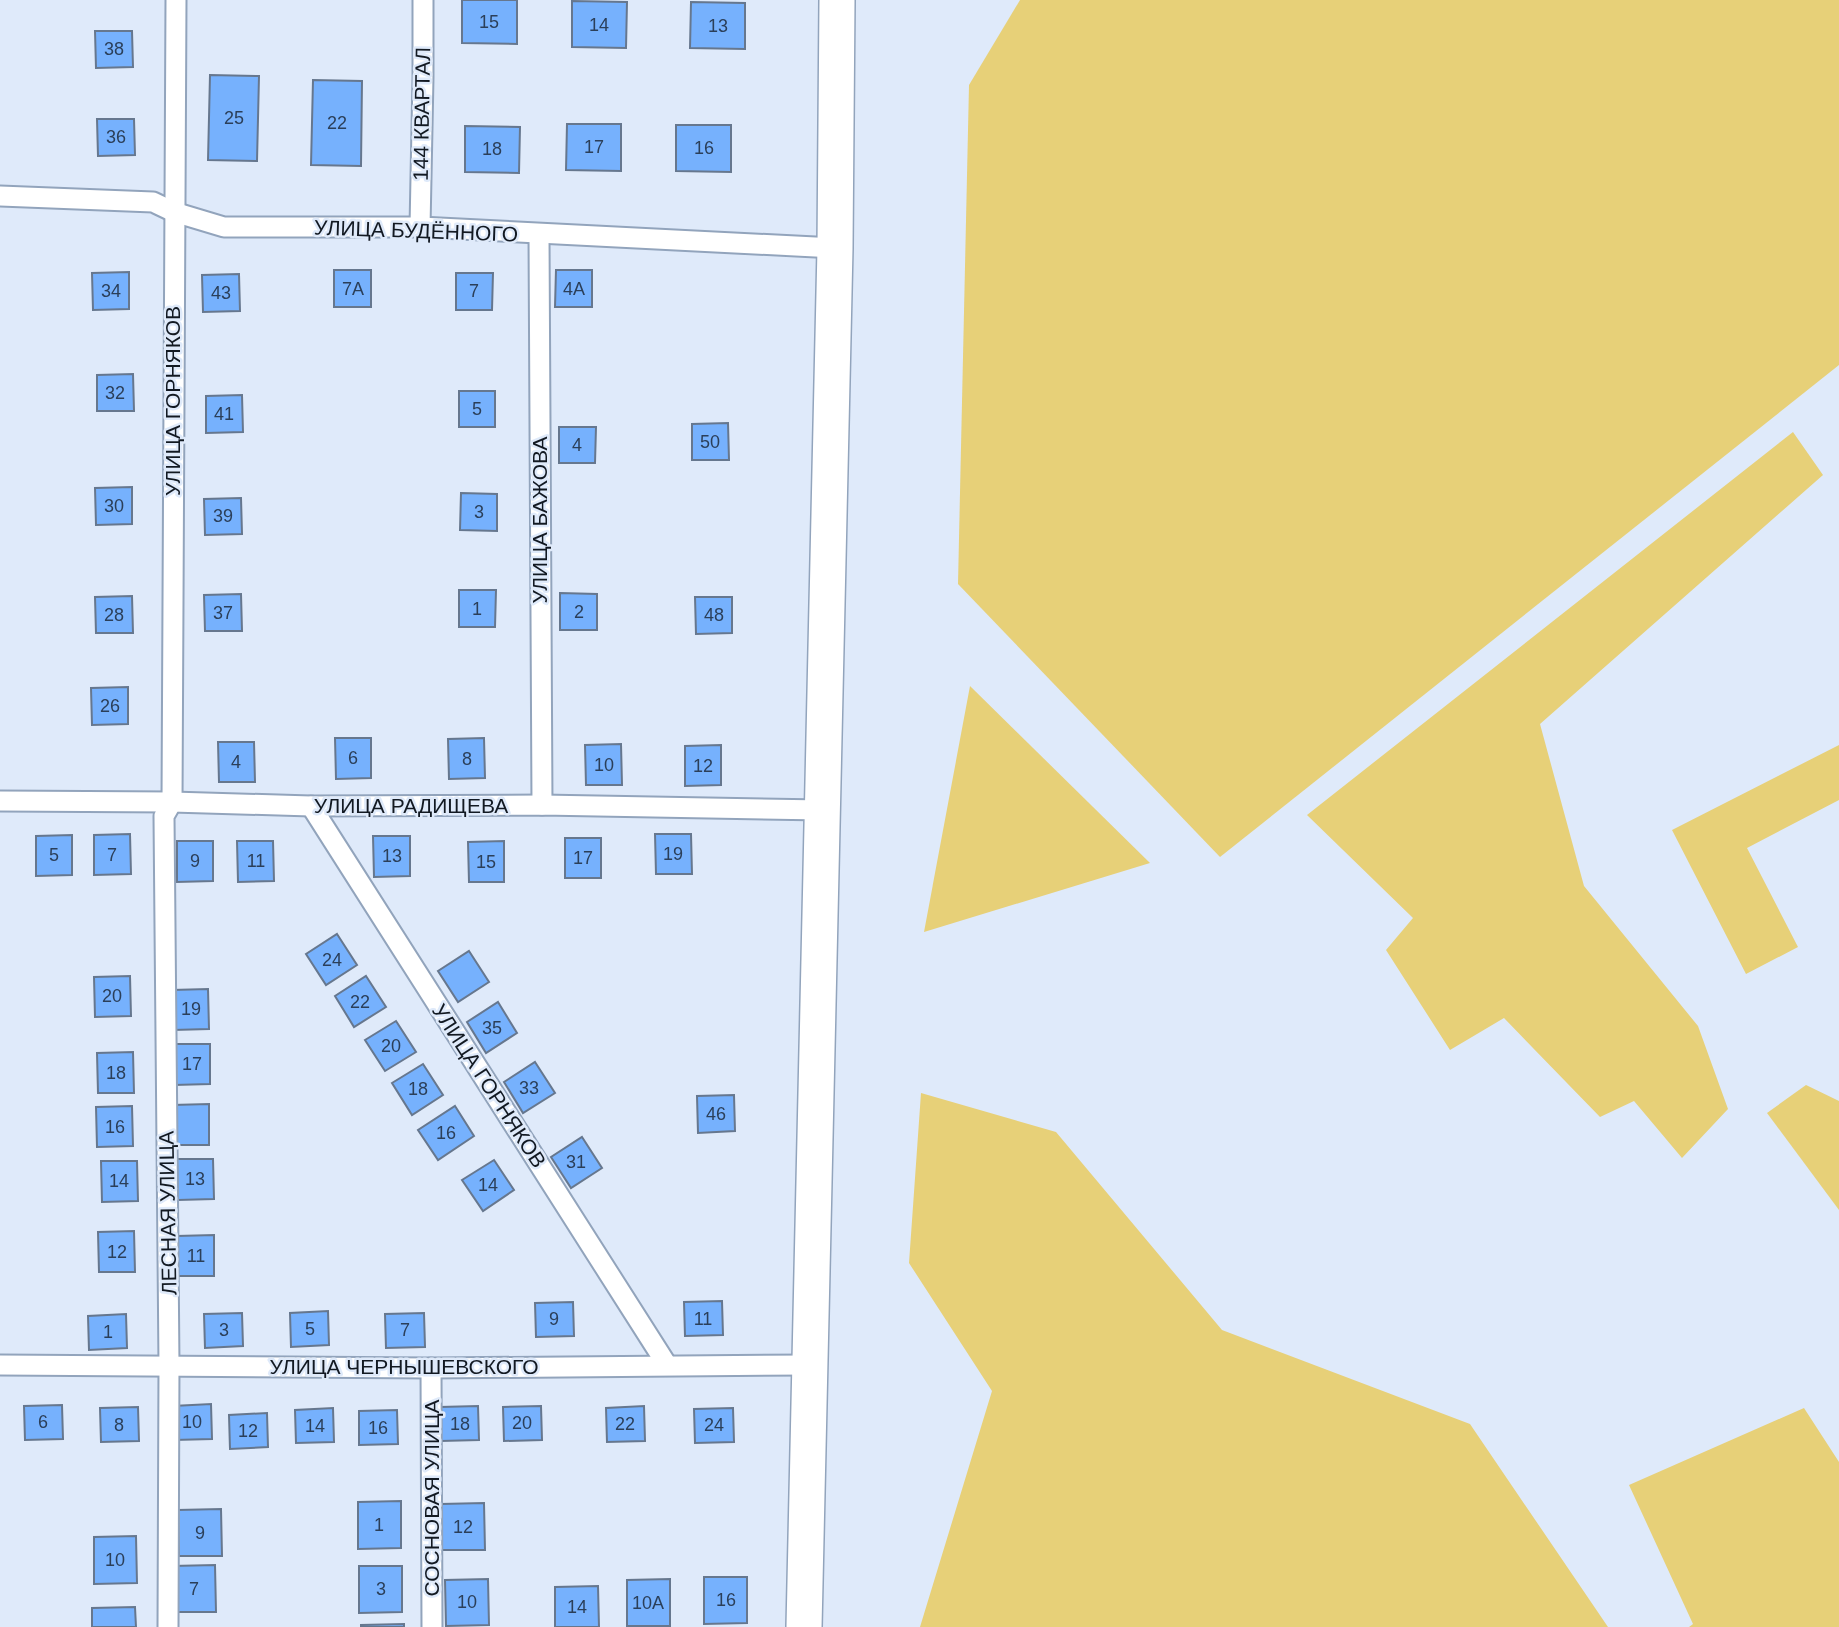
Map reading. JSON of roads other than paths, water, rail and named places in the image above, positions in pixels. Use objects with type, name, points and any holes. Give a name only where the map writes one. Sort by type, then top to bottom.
[{"type":"highway","points":[[804,1627],[835,248],[837,0]]},
{"type":"street","name":"УЛИЦА ГОРНЯКОВ","points":[[172,802],[176,0]]},
{"type":"street","name":"144 КВАРТАЛ","points":[[420,227],[423,0]]},
{"type":"street","name":"УЛИЦА БУДЁННОГО","points":[[0,196],[153,202],[174,212],[225,227],[420,227],[835,248]]},
{"type":"street","name":"УЛИЦА БАЖОВА","points":[[539,235],[542,805]]},
{"type":"street","name":"УЛИЦА РАДИЩЕВА","points":[[0,801],[822,810]]},
{"type":"street","name":"ЛЕСНАЯ УЛИЦА","points":[[168,1627],[169,1365],[164,816],[172,802]]},
{"type":"street","name":"УЛИЦА ГОРНЯКОВ","points":[[311,806],[667,1365]]},
{"type":"street","name":"УЛИЦА ЧЕРНЫШЕВСКОГО","points":[[0,1365],[431,1368],[809,1365]]},
{"type":"street","name":"СОСНОВАЯ УЛИЦА","points":[[431,1368],[432,1627]]}]
